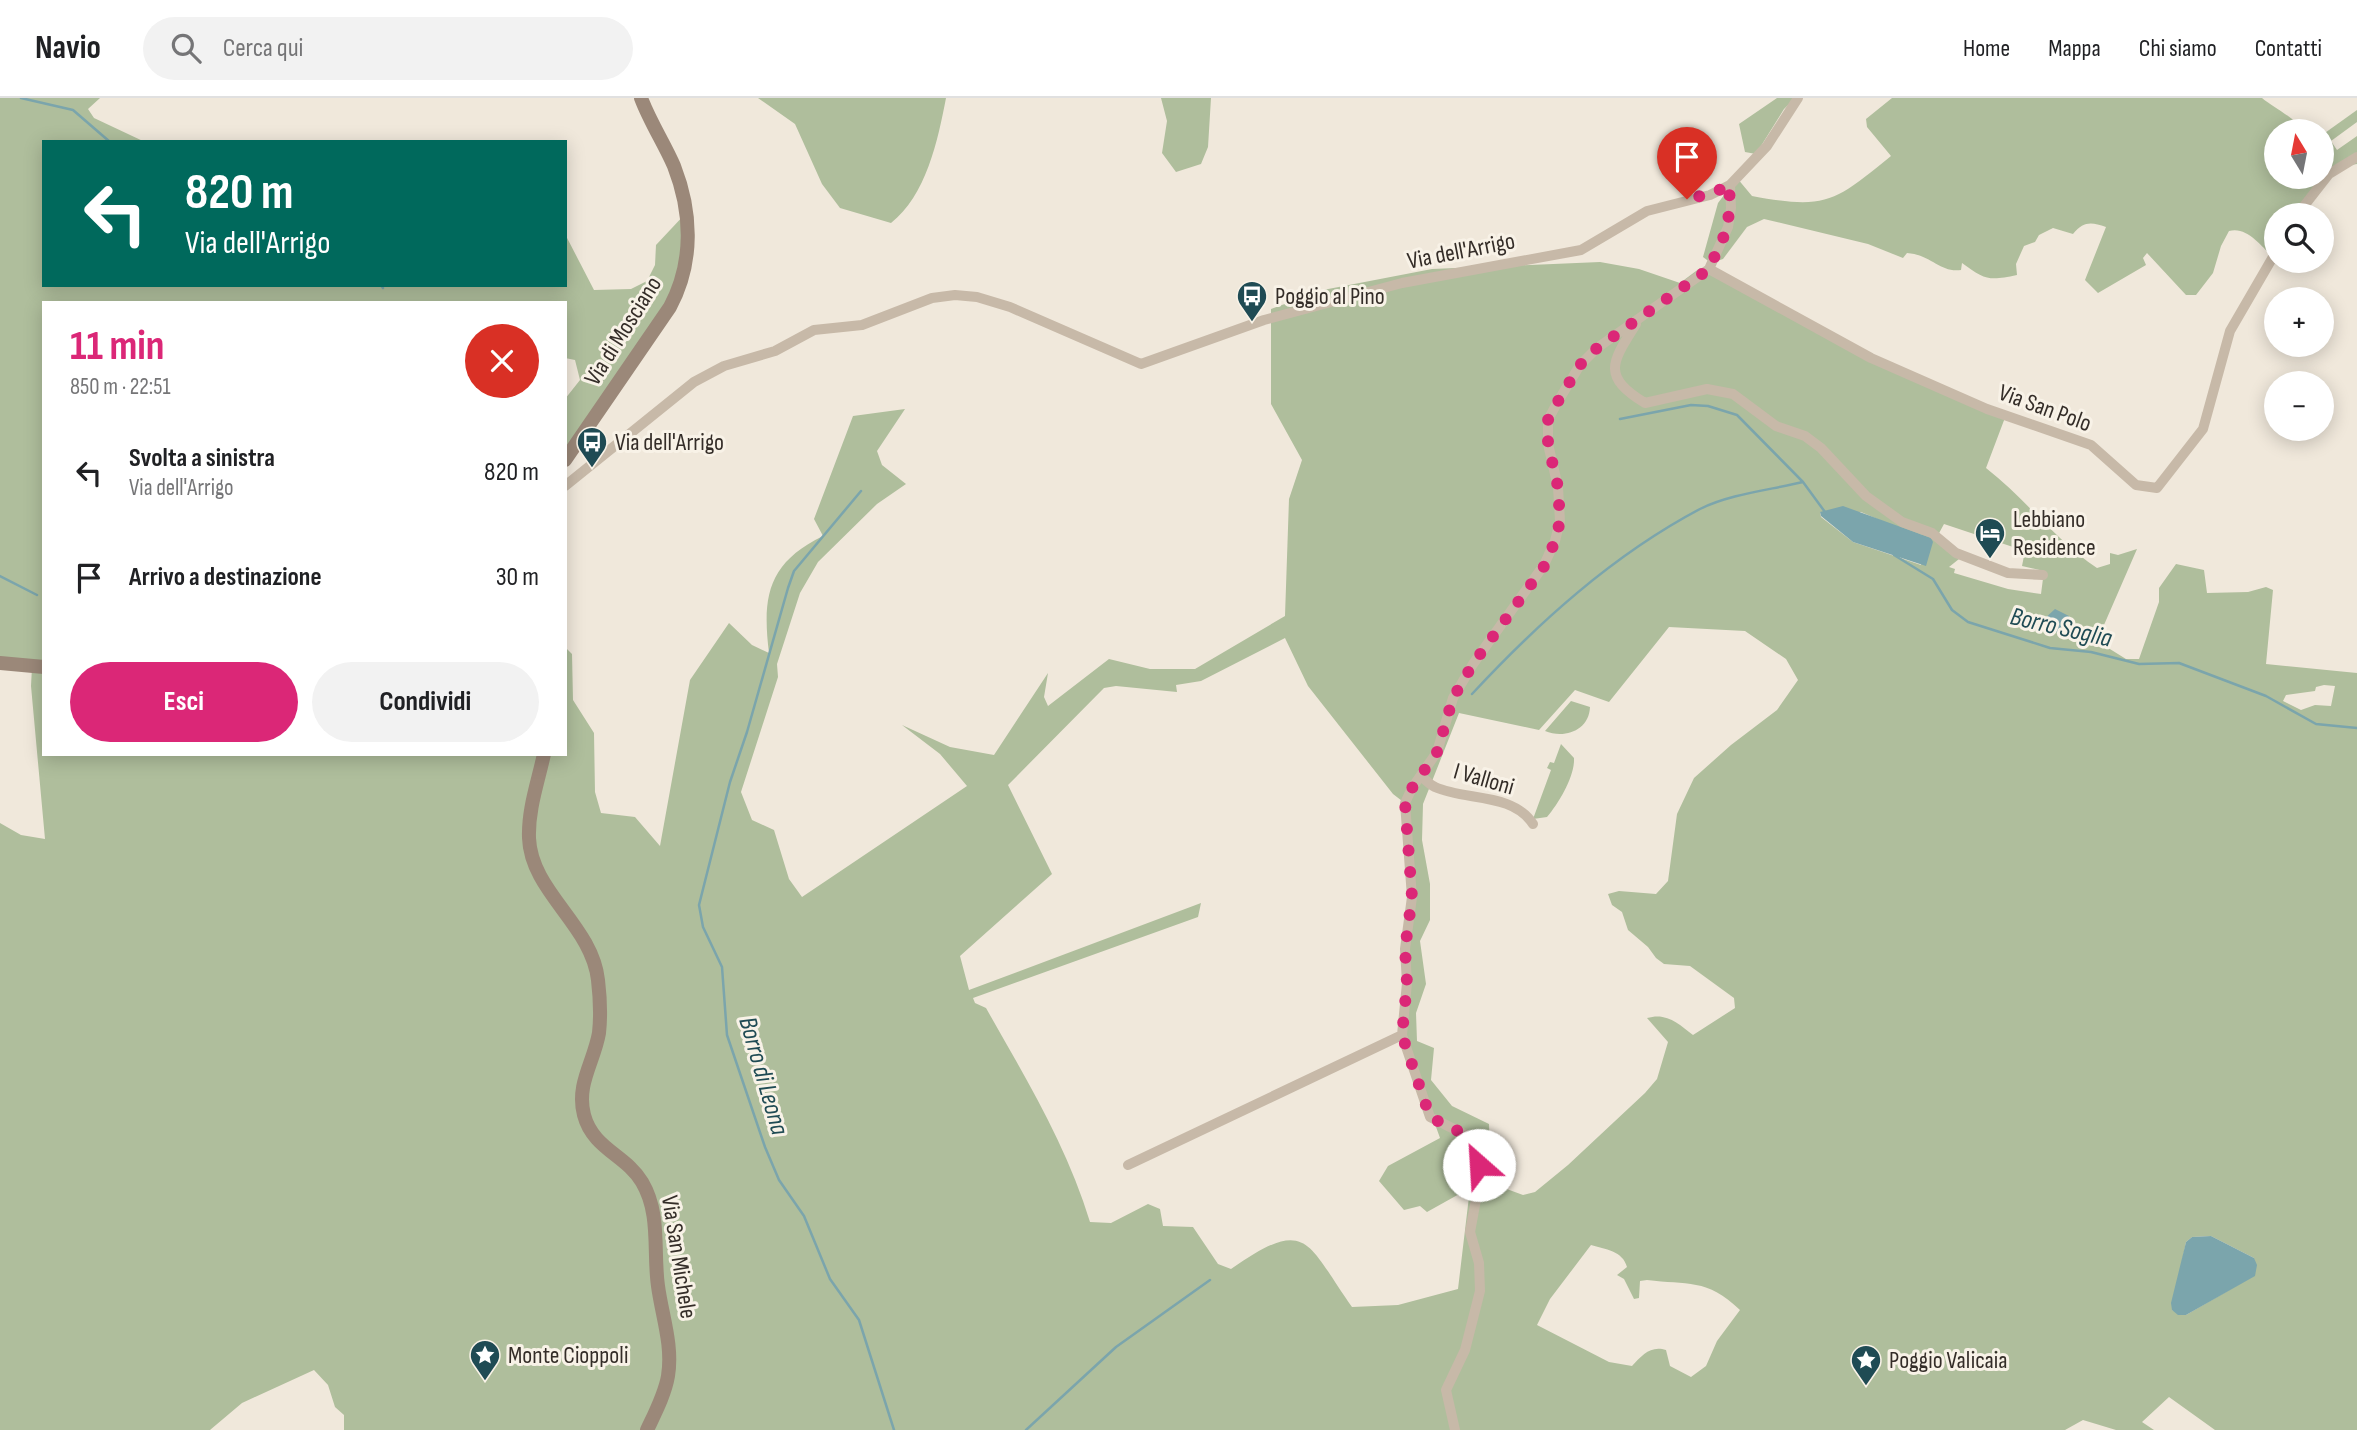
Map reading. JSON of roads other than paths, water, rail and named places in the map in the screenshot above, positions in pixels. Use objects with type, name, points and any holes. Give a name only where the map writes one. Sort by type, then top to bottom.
[{"type":"main road","name":"Via di Mosciano","points":[[567,457],[670,307],[680,289],[688,257],[688,225],[681,189],[641,98]]},
{"type":"main road","points":[[0,663],[42,667]]},
{"type":"main road","name":"Via San Michele","points":[[544,756],[531,807],[529,839],[533,858],[546,885],[578,929],[597,975],[600,1006],[598,1034],[584,1077],[584,1116],[591,1132],[605,1149],[641,1180],[653,1211],[658,1285],[670,1359],[668,1378],[647,1430]]},
{"type":"street","name":"Via dell'Arrigo","points":[[567,484],[694,382],[714,371],[775,351],[814,330],[862,326],[914,303],[956,295],[977,297],[1010,307],[1141,364],[1154,362],[1264,320],[1402,283],[1581,250],[1647,211],[1710,194],[1730,185],[1767,146],[1798,98]]},
{"type":"street","points":[[2306,203],[2329,174],[2357,157]]},
{"type":"street","points":[[1455,1430],[1446,1390],[1465,1350],[1480,1291],[1479,1263],[1470,1232],[1479,1165],[1468,1136],[1430,1117],[1402,1035],[1407,983],[1405,949],[1412,897],[1405,803],[1437,752],[1453,698],[1473,664],[1545,565],[1555,541],[1560,521],[1558,487],[1548,444],[1548,420],[1580,365],[1597,348],[1709,269],[1728,227],[1730,185]]},
{"type":"street","name":"Via San Polo","points":[[1709,269],[1871,358],[1987,409],[2091,445],[2136,485],[2157,488],[2203,429],[2230,331],[2264,272]]},
{"type":"street","points":[[1640,319],[1614,359],[1614,370],[1626,391],[1646,403],[1707,389],[1733,394],[1776,426],[1805,436],[1821,448],[1866,496],[1902,522],[1932,533],[1956,553],[2008,573],[2043,575]]},
{"type":"street","name":"I Valloni","points":[[1422,777],[1434,787],[1485,797],[1516,809],[1528,816],[1533,824]]},
{"type":"street","points":[[1128,1165],[1402,1035]]},
{"type":"water","points":[[1843,506],[1931,538],[1933,542],[1926,566],[1853,542],[1821,516],[1820,512]]},
{"type":"water","points":[[2055,609],[2069,616],[2070,626],[2062,634],[2042,628],[2042,621]]},
{"type":"water","points":[[2211,1236],[2254,1258],[2257,1265],[2255,1276],[2186,1315],[2178,1315],[2172,1310],[2171,1303],[2186,1242],[2192,1237]]},
{"type":"waterway","points":[[21,98],[73,110],[108,140]]},
{"type":"waterway","points":[[1620,419],[1691,405],[1708,406],[1737,415],[1803,482],[1825,512]]},
{"type":"waterway","points":[[1472,694],[1550,616],[1578,592],[1668,527],[1712,504],[1803,482]]},
{"type":"waterway","name":"Borro di Leona","points":[[861,491],[794,571],[730,782],[699,905],[703,927],[722,967],[727,1035],[765,1147],[779,1180],[804,1216],[830,1279],[859,1320],[894,1430]]},
{"type":"waterway","name":"Borro Soglia","points":[[1894,555],[1933,579],[1952,610],[1968,622],[2050,648],[2091,652],[2139,664],[2179,663],[2266,696],[2316,724],[2357,728]]},
{"type":"waterway","points":[[0,576],[37,595]]},
{"type":"waterway","points":[[1026,1430],[1116,1347],[1210,1280]]},
{"type":"place","name":"Poggio al Pino","points":[[1252,323]]},
{"type":"place","name":"Via dell'Arrigo","points":[[592,469]]},
{"type":"place","name":"Lebbiano Residence","points":[[1990,560]]},
{"type":"place","name":"Monte Cioppoli","points":[[485,1382]]},
{"type":"place","name":"Poggio Valicaia","points":[[1866,1387]]}]
